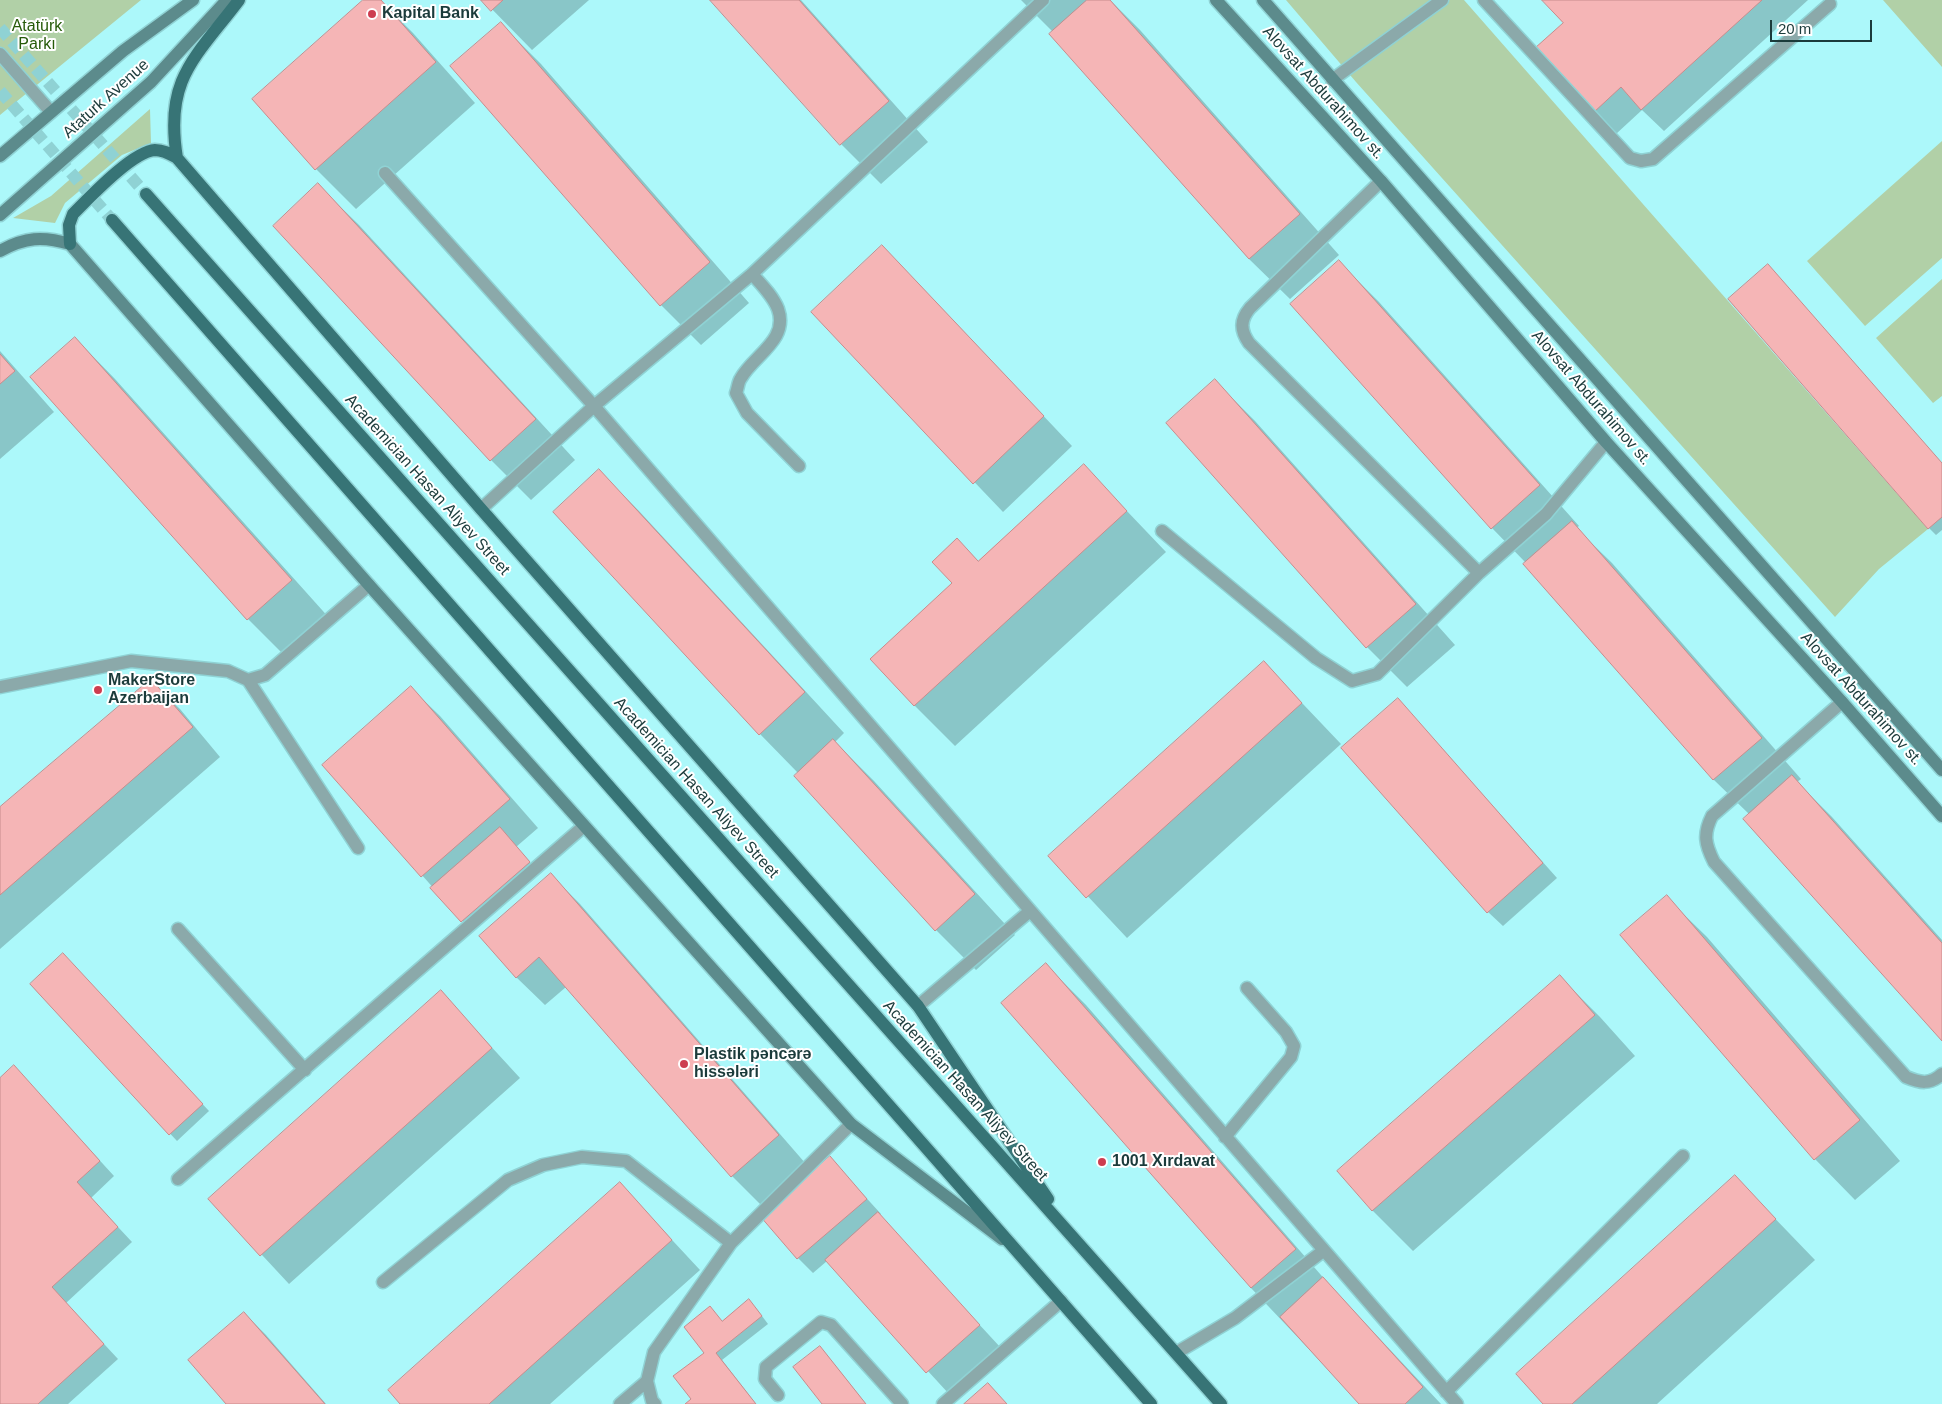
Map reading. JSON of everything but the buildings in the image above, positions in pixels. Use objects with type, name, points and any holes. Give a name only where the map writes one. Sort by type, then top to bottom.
[{"type":"main road","name":"Ataturk Avenue","points":[[0,156],[123,51],[193,0]]},
{"type":"main road","name":"Ataturk Avenue","points":[[0,216],[151,82],[227,0]]},
{"type":"main road","points":[[177,158],[174,130],[178,88],[185,70],[239,0]]},
{"type":"main road","name":"Alovsat Abdurahimov st.","points":[[1216,0],[1381,181],[1606,442],[1842,702],[1942,816]]},
{"type":"main road","name":"Alovsat Abdurahimov st.","points":[[1263,0],[1942,770]]},
{"type":"main road","points":[[70,244],[69,225],[73,214],[128,163],[141,155],[157,150],[164,151],[177,158],[481,509],[918,1006],[1076,1241]]},
{"type":"main road","name":"Academician Hasan Aliyev Street","points":[[146,194],[1221,1404]]},
{"type":"main road","points":[[112,220],[1151,1404]]},
{"type":"main road","points":[[0,251],[32,239],[46,237],[70,244],[369,584],[851,1124],[1014,1248]]},
{"type":"lane","points":[[481,509],[594,406],[752,274],[1043,0]]},
{"type":"lane","points":[[1332,80],[1442,0]]},
{"type":"lane","points":[[1484,0],[1630,158],[1641,161],[1653,159],[1830,4]]},
{"type":"lane","points":[[0,54],[51,112]]},
{"type":"lane","points":[[385,173],[594,406],[1457,1404]]},
{"type":"lane","points":[[1381,181],[1250,308],[1242,318],[1242,333],[1249,343],[1480,573]]},
{"type":"lane","points":[[752,274],[771,297],[778,309],[780,326],[775,339],[741,378],[736,393],[747,413],[799,466]]},
{"type":"lane","points":[[1162,531],[1316,658],[1352,681],[1377,674],[1480,573],[1546,514],[1606,442]]},
{"type":"lane","points":[[248,680],[265,675],[369,584]]},
{"type":"lane","points":[[0,687],[131,661],[228,671],[248,680],[358,848]]},
{"type":"lane","points":[[1842,702],[1712,816],[1706,828],[1707,848],[1714,862],[1906,1077],[1922,1083],[1936,1080],[1942,1074]]},
{"type":"lane","points":[[178,1179],[584,826]]},
{"type":"lane","points":[[918,1006],[1030,911]]},
{"type":"lane","points":[[178,929],[305,1070]]},
{"type":"lane","points":[[1225,1137],[1291,1058],[1294,1046],[1286,1032],[1247,988]]},
{"type":"lane","points":[[655,1404],[652,1401],[647,1381],[654,1352],[731,1243],[851,1124]]},
{"type":"lane","points":[[1446,1392],[1683,1156]]},
{"type":"lane","points":[[383,1282],[508,1180],[544,1165],[582,1157],[626,1161],[731,1243]]},
{"type":"lane","points":[[1176,1353],[1235,1318],[1324,1252]]},
{"type":"lane","points":[[943,1404],[1061,1301]]},
{"type":"lane","points":[[778,1395],[765,1379],[766,1366],[821,1322],[831,1325],[902,1404]]},
{"type":"lane","points":[[620,1404],[647,1381]]},
{"type":"green space","name":"Atatürk Parkı","points":[[0,0],[141,0],[0,115]]},
{"type":"green space","points":[[1286,0],[1464,0],[1928,529],[1879,569],[1835,617],[1356,82]]},
{"type":"green space","points":[[1883,0],[1942,0],[1942,67]]},
{"type":"green space","points":[[150,109],[151,143],[122,155],[65,203],[55,223],[13,218],[51,196]]},
{"type":"green space","points":[[1942,141],[1942,258],[1865,326],[1807,261]]},
{"type":"green space","points":[[1942,279],[1942,396],[1933,403],[1876,338]]},
{"type":"tunnel","points":[[0,28],[146,194]]},
{"type":"tunnel","points":[[0,91],[112,220]]},
{"type":"place","name":"Kapital Bank","points":[[372,14]]},
{"type":"place","name":"MakerStore Azerbaijan","points":[[98,690]]},
{"type":"place","name":"Plastik pəncərə hissələri","points":[[684,1064]]},
{"type":"place","name":"1001 Xırdavat","points":[[1102,1162]]}]
